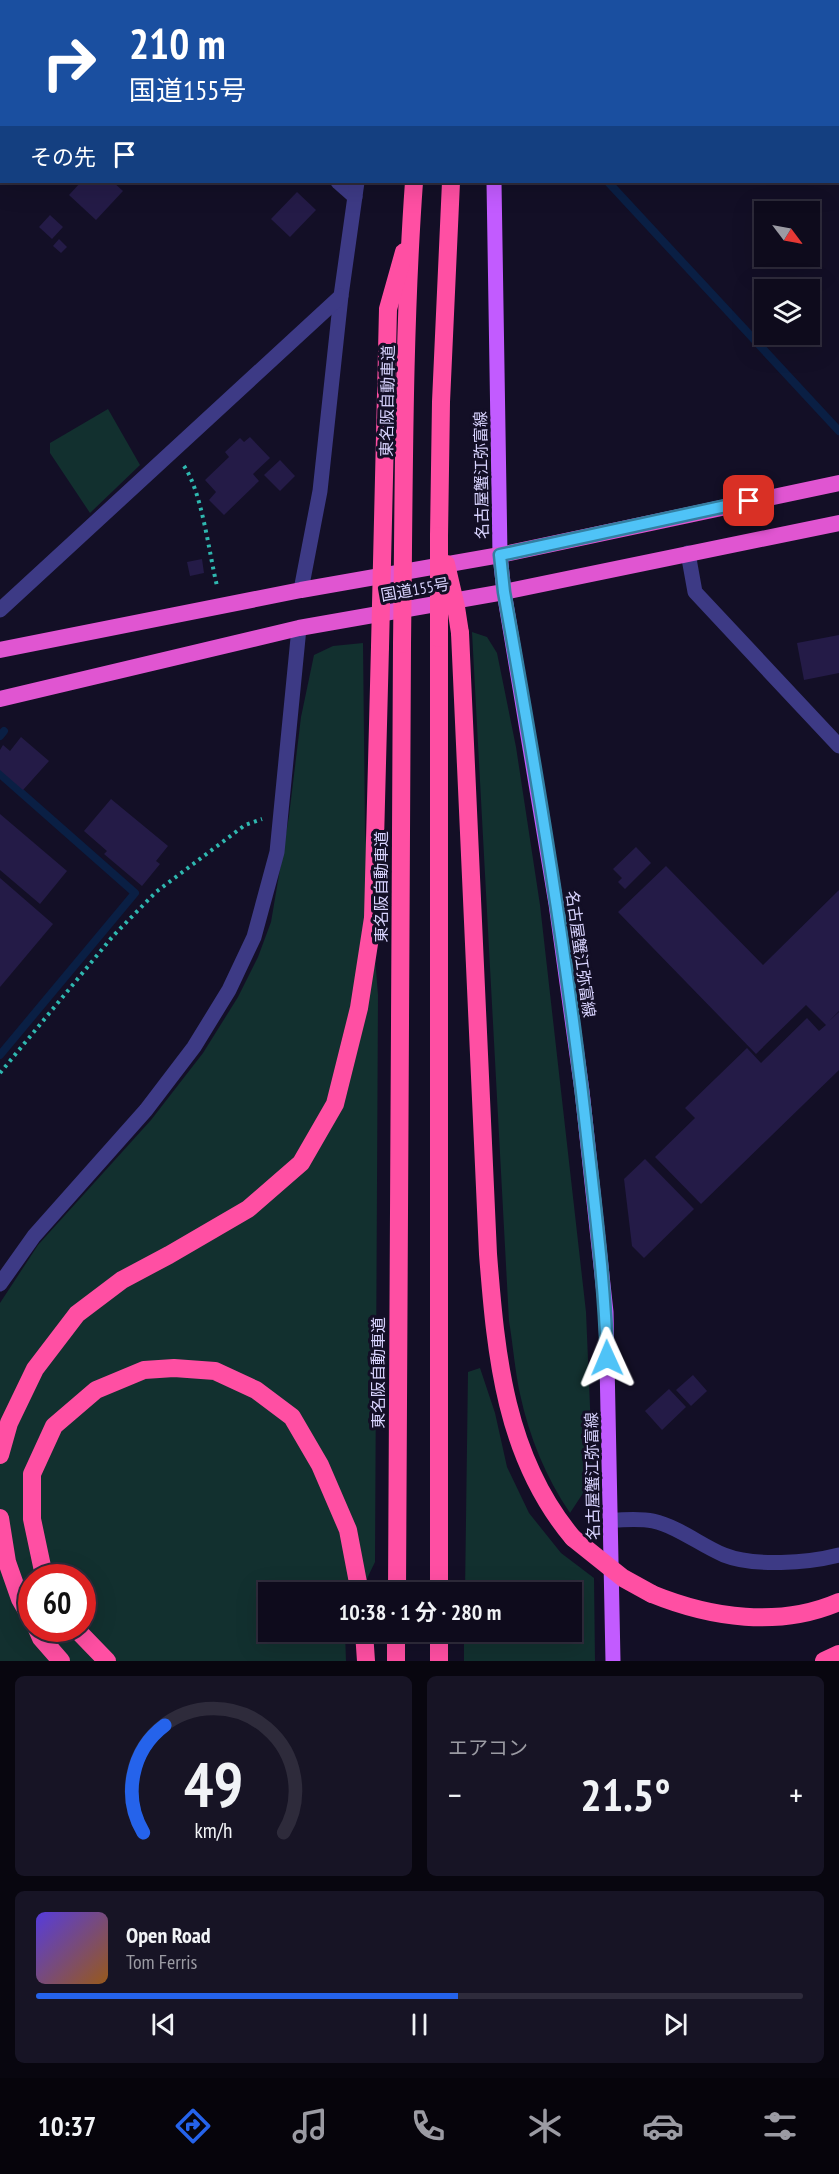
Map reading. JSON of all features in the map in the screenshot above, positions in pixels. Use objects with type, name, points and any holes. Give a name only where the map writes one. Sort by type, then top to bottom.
[{"type":"highway","name":"東名阪自動車道","points":[[396,1582],[402,644],[411,225],[414,183]]},
{"type":"highway","points":[[439,1582],[439,536],[441,402],[451,183]]},
{"type":"highway","points":[[0,1455],[9,1424],[35,1369],[77,1314],[122,1280],[248,1209],[301,1163],[335,1104],[359,1008],[373,918],[388,309],[411,225]]},
{"type":"highway","name":"国道155号","points":[[0,650],[301,590],[500,555],[839,483]]},
{"type":"highway","name":"国道155号","points":[[0,699],[299,628],[504,592],[839,523]]},
{"type":"highway","points":[[439,536],[460,633],[488,1254],[494,1331],[511,1419],[523,1453],[537,1485],[555,1516],[573,1538],[623,1578],[652,1594],[711,1614],[744,1617],[775,1617],[805,1613],[839,1602]]},
{"type":"highway","points":[[42,1564],[32,1519],[32,1474],[54,1426],[96,1390],[144,1370],[174,1368],[215,1371],[256,1389],[292,1417],[320,1465],[348,1530],[358,1582]]},
{"type":"highway","points":[[0,1518],[7,1562],[18,1593]]},
{"type":"highway","points":[[47,1642],[61,1661]]},
{"type":"highway","points":[[89,1642],[107,1661]]},
{"type":"highway","points":[[365,1642],[366,1661]]},
{"type":"highway","points":[[396,1642],[396,1661]]},
{"type":"highway","points":[[439,1642],[439,1661]]},
{"type":"highway","points":[[824,1661],[839,1654]]},
{"type":"main road","name":"名古屋蟹江弥富線","points":[[494,183],[500,555],[504,592],[556,904],[582,1091],[606,1312],[613,1661]]},
{"type":"street","points":[[339,183],[355,197]]},
{"type":"street","points":[[301,590],[320,491],[341,296],[357,183]]},
{"type":"street","points":[[0,610],[341,296]]},
{"type":"street","points":[[688,553],[695,592],[839,746]]},
{"type":"street","points":[[0,1284],[34,1236],[146,1110],[194,1047],[230,990],[254,937],[277,852],[299,628]]},
{"type":"street","points":[[611,1520],[652,1520],[694,1537],[724,1555],[764,1562],[795,1562],[839,1555]]},
{"type":"path","points":[[174,451],[191,476],[222,606]]},
{"type":"path","points":[[0,1073],[106,945],[156,892],[245,825],[280,812]]},
{"type":"green space","points":[[108,409],[140,465],[90,513],[50,453],[50,443]]},
{"type":"green space","points":[[472,632],[487,637],[497,653],[516,747],[540,905],[586,1312],[593,1478],[570,1513],[546,1471],[528,1425],[518,1385],[509,1321]]},
{"type":"green space","points":[[363,643],[365,831],[378,995],[375,1562],[365,1582],[258,1582],[258,1642],[345,1642],[346,1661],[0,1661],[0,1303],[38,1245],[151,1120],[203,1053],[238,997],[258,957],[271,922],[289,816],[301,717],[314,655],[333,646]]},
{"type":"green space","points":[[480,1368],[495,1413],[507,1467],[529,1513],[561,1553],[594,1578],[595,1661],[464,1661],[464,1642],[582,1642],[582,1582],[465,1582],[468,1372]]},
{"type":"building","points":[[80,183],[114,183],[123,191],[96,220],[69,195]]},
{"type":"building","points":[[297,192],[316,210],[290,237],[271,219]]},
{"type":"building","points":[[50,215],[63,227],[52,239],[39,227]]},
{"type":"building","points":[[59,239],[67,247],[61,253],[53,246]]},
{"type":"building","points":[[250,437],[270,458],[253,474],[259,481],[224,515],[209,500],[216,492],[205,480],[229,457],[225,452],[240,438],[244,442]]},
{"type":"building","points":[[280,460],[295,476],[280,491],[264,475]]},
{"type":"building","points":[[202,559],[204,573],[190,576],[187,562]]},
{"type":"building","points":[[839,635],[839,673],[804,680],[797,643]]},
{"type":"building","points":[[21,737],[49,761],[23,790],[0,770],[0,750],[3,745],[10,751]]},
{"type":"building","points":[[111,799],[168,846],[156,861],[160,864],[142,886],[104,854],[107,851],[84,831]]},
{"type":"building","points":[[0,814],[67,871],[40,904],[0,870]]},
{"type":"building","points":[[636,847],[651,863],[625,889],[618,882],[622,878],[613,869]]},
{"type":"building","points":[[666,866],[763,965],[839,890],[839,1011],[828,1022],[839,1012],[839,1070],[701,1204],[655,1157],[695,1118],[685,1108],[747,1048],[761,1063],[807,1018],[819,1031],[826,1025],[806,1005],[756,1054],[618,912]]},
{"type":"building","points":[[0,878],[53,924],[0,987]]},
{"type":"building","points":[[645,1159],[694,1209],[644,1258],[632,1246],[624,1179]]},
{"type":"building","points":[[693,1375],[707,1391],[691,1406],[676,1390]]},
{"type":"building","points":[[669,1389],[686,1407],[662,1430],[645,1411]]},
{"type":"waterway","points":[[609,183],[839,431]]},
{"type":"waterway","points":[[0,736],[4,731]]},
{"type":"waterway","points":[[0,774],[135,893],[0,1055]]},
{"type":"route","points":[[607,1358],[606,1312],[582,1091],[556,904],[504,592],[500,555],[749,501]]}]
